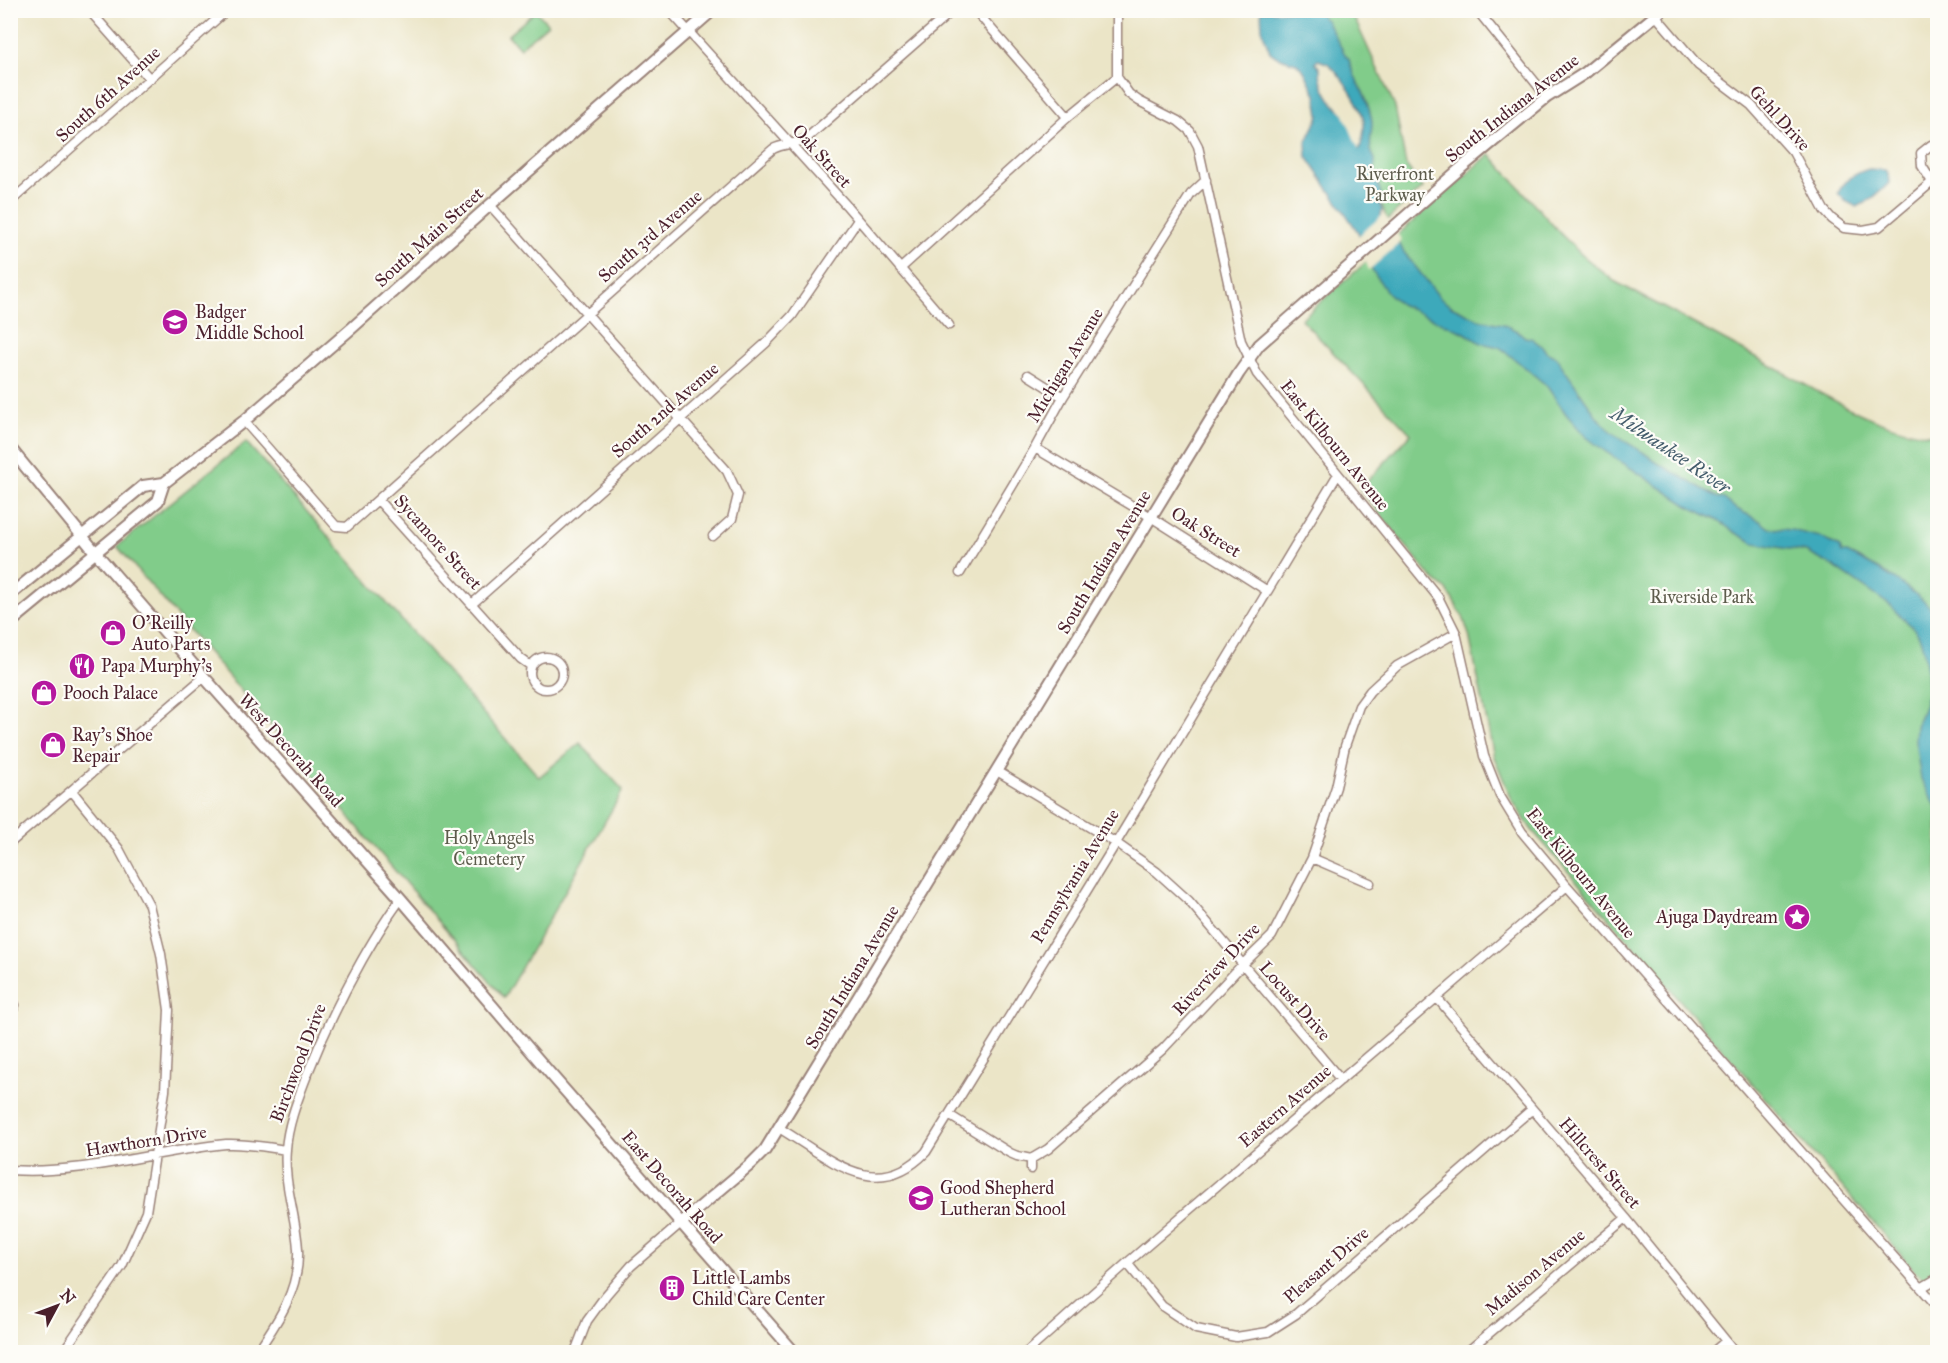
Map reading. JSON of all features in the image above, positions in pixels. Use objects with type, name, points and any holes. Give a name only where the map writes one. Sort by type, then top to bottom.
[{"type":"street","points":[[89,10],[150,78]]},
{"type":"street","name":"South 6th Avenue","points":[[10,202],[227,10]]},
{"type":"street","name":"Oak Street","points":[[669,10],[949,325]]},
{"type":"street","name":"South Main Street","points":[[10,595],[144,486],[164,483],[244,421],[713,10]]},
{"type":"street","name":"South 3rd Avenue","points":[[378,500],[773,149],[782,144],[790,145],[807,138],[952,10]]},
{"type":"street","points":[[975,10],[1068,117]]},
{"type":"street","points":[[900,269],[1068,117],[1117,76],[1117,10]]},
{"type":"street","points":[[1477,10],[1547,97]]},
{"type":"street","name":"South Indiana Avenue","points":[[681,1223],[765,1150],[1151,517],[1259,345],[1399,220],[1547,97],[1585,73],[1656,12]]},
{"type":"street","name":"Gehl Drive","points":[[1656,12],[1698,65],[1751,105],[1792,152],[1824,210],[1844,228],[1863,230],[1879,227],[1935,179],[1922,166],[1921,153],[1931,145],[1938,146]]},
{"type":"street","name":"East Kilbourn Avenue","points":[[1117,76],[1129,94],[1178,120],[1190,131],[1198,146],[1241,341],[1249,359],[1257,374],[1437,597],[1456,633],[1484,756],[1500,796],[1522,832],[1566,886],[1938,1307]]},
{"type":"street","name":"Michigan Avenue","points":[[960,573],[1063,397],[1191,194],[1206,180]]},
{"type":"street","points":[[490,205],[727,471],[738,495],[732,519],[713,536]]},
{"type":"street","name":"South 2nd Avenue","points":[[472,604],[766,344],[792,316],[858,220]]},
{"type":"street","points":[[1028,375],[1063,397]]},
{"type":"street","name":"Sycamore Street","points":[[244,421],[336,526],[347,527],[378,500],[521,660],[531,666]]},
{"type":"street","name":"West Decorah Road","points":[[10,448],[96,553],[401,899],[548,1071]]},
{"type":"street","name":"Oak Street","points":[[1035,448],[1151,517],[1266,590]]},
{"type":"street","name":"Pennsylvania Avenue","points":[[779,1128],[841,1167],[868,1176],[892,1175],[916,1163],[926,1152],[1116,843],[1266,590],[1338,474]]},
{"type":"street","name":"South Main Street","points":[[10,620],[16,618],[158,501],[164,483]]},
{"type":"street","name":"Riverview Drive","points":[[1031,1159],[1048,1149],[1163,1049],[1272,936],[1312,858],[1336,787],[1359,706],[1370,691],[1397,666],[1456,633]]},
{"type":"street","points":[[10,843],[204,677]]},
{"type":"street","name":"Locust Drive","points":[[997,771],[1116,843],[1157,872],[1189,901],[1341,1080]]},
{"type":"street","points":[[63,1353],[122,1266],[146,1212],[165,1091],[169,1010],[161,954],[149,905],[119,849],[72,791]]},
{"type":"street","points":[[1312,858],[1370,883]]},
{"type":"street","name":"Eastern Avenue","points":[[1027,1353],[1127,1263],[1566,886]]},
{"type":"street","name":"Birchwood Drive","points":[[257,1353],[283,1314],[296,1276],[298,1250],[289,1197],[286,1150],[290,1125],[336,1008],[385,920],[401,899]]},
{"type":"street","points":[[10,995],[15,1005],[10,1016]]},
{"type":"street","name":"Hillcrest Street","points":[[1437,998],[1626,1218],[1735,1353]]},
{"type":"street","name":"East Decorah Road","points":[[548,1071],[794,1353]]},
{"type":"street","name":"Pleasant Drive","points":[[1127,1263],[1162,1306],[1196,1329],[1236,1337],[1268,1332],[1296,1314],[1531,1110]]},
{"type":"street","points":[[949,1115],[1010,1153],[1031,1159],[1031,1169]]},
{"type":"street","name":"Hawthorn Drive","points":[[10,1170],[79,1169],[228,1144],[286,1150]]},
{"type":"street","name":"Madison Avenue","points":[[1467,1353],[1626,1218]]},
{"type":"street","points":[[575,1353],[587,1321],[606,1295],[631,1266],[681,1223]]},
{"type":"street","points":[[1922,1288],[1938,1278]]},
{"type":"street","points":[[1713,1353],[1726,1341]]},
{"type":"green space","points":[[536,11],[548,24],[520,48],[508,35]]},
{"type":"green space","name":"Riverfront Parkway","points":[[1309,11],[1351,11],[1395,107],[1406,165],[1423,188],[1387,220],[1373,179],[1359,92]]},
{"type":"green space","name":"Riverside Park","points":[[1490,154],[1559,232],[1582,255],[1614,281],[1832,400],[1895,427],[1937,435],[1938,1271],[1930,1277],[1923,1278],[1916,1272],[1531,829],[1512,800],[1494,757],[1469,635],[1463,617],[1447,590],[1431,577],[1360,489],[1411,434],[1301,319]]},
{"type":"green space","name":"Holy Angels Cemetery","points":[[246,442],[539,777],[580,743],[623,790],[504,998],[117,546]]},
{"type":"water","points":[[1261,11],[1320,11],[1326,20],[1349,59],[1369,110],[1372,123],[1370,148],[1375,160],[1375,174],[1381,196],[1378,200],[1382,210],[1381,215],[1403,251],[1441,299],[1481,320],[1503,324],[1531,338],[1543,347],[1546,352],[1556,357],[1598,418],[1621,439],[1654,461],[1724,499],[1769,528],[1791,530],[1820,537],[1840,547],[1842,553],[1847,553],[1895,579],[1937,614],[1937,808],[1921,779],[1915,741],[1916,726],[1928,694],[1924,651],[1919,636],[1912,627],[1891,606],[1833,566],[1806,552],[1754,543],[1690,507],[1585,436],[1546,385],[1499,347],[1481,343],[1465,333],[1400,304],[1387,292],[1372,270],[1358,232],[1307,157],[1306,143],[1319,116],[1316,95],[1304,71],[1296,63],[1277,57],[1270,52],[1262,30]],"holes":[[[1318,60],[1327,63],[1338,74],[1350,90],[1363,116],[1363,134],[1351,172],[1348,171],[1344,151],[1346,132],[1343,114],[1330,99],[1321,81],[1320,68],[1315,63]]]},
{"type":"water","points":[[1869,169],[1885,170],[1888,173],[1889,183],[1874,197],[1857,207],[1845,201],[1838,193],[1843,185],[1855,175]]},
{"type":"pier","points":[[1384,214],[1402,241],[1369,270],[1357,237]]},
{"type":"waterway","name":"Milwaukee River","points":[[1336,119],[1353,159],[1360,186]]},
{"type":"place","name":"Badger Middle School","points":[[175,322]]},
{"type":"place","name":"O'Reilly Auto Parts","points":[[113,633]]},
{"type":"place","name":"Papa Murphy's","points":[[82,666]]},
{"type":"place","name":"Pooch Palace","points":[[44,693]]},
{"type":"place","name":"Ray's Shoe Repair","points":[[53,745]]},
{"type":"place","name":"Ajuga Daydream","points":[[1797,917]]},
{"type":"place","name":"Good Shepherd Lutheran School","points":[[921,1198]]},
{"type":"place","name":"Little Lambs Child Care Center","points":[[672,1288]]}]
